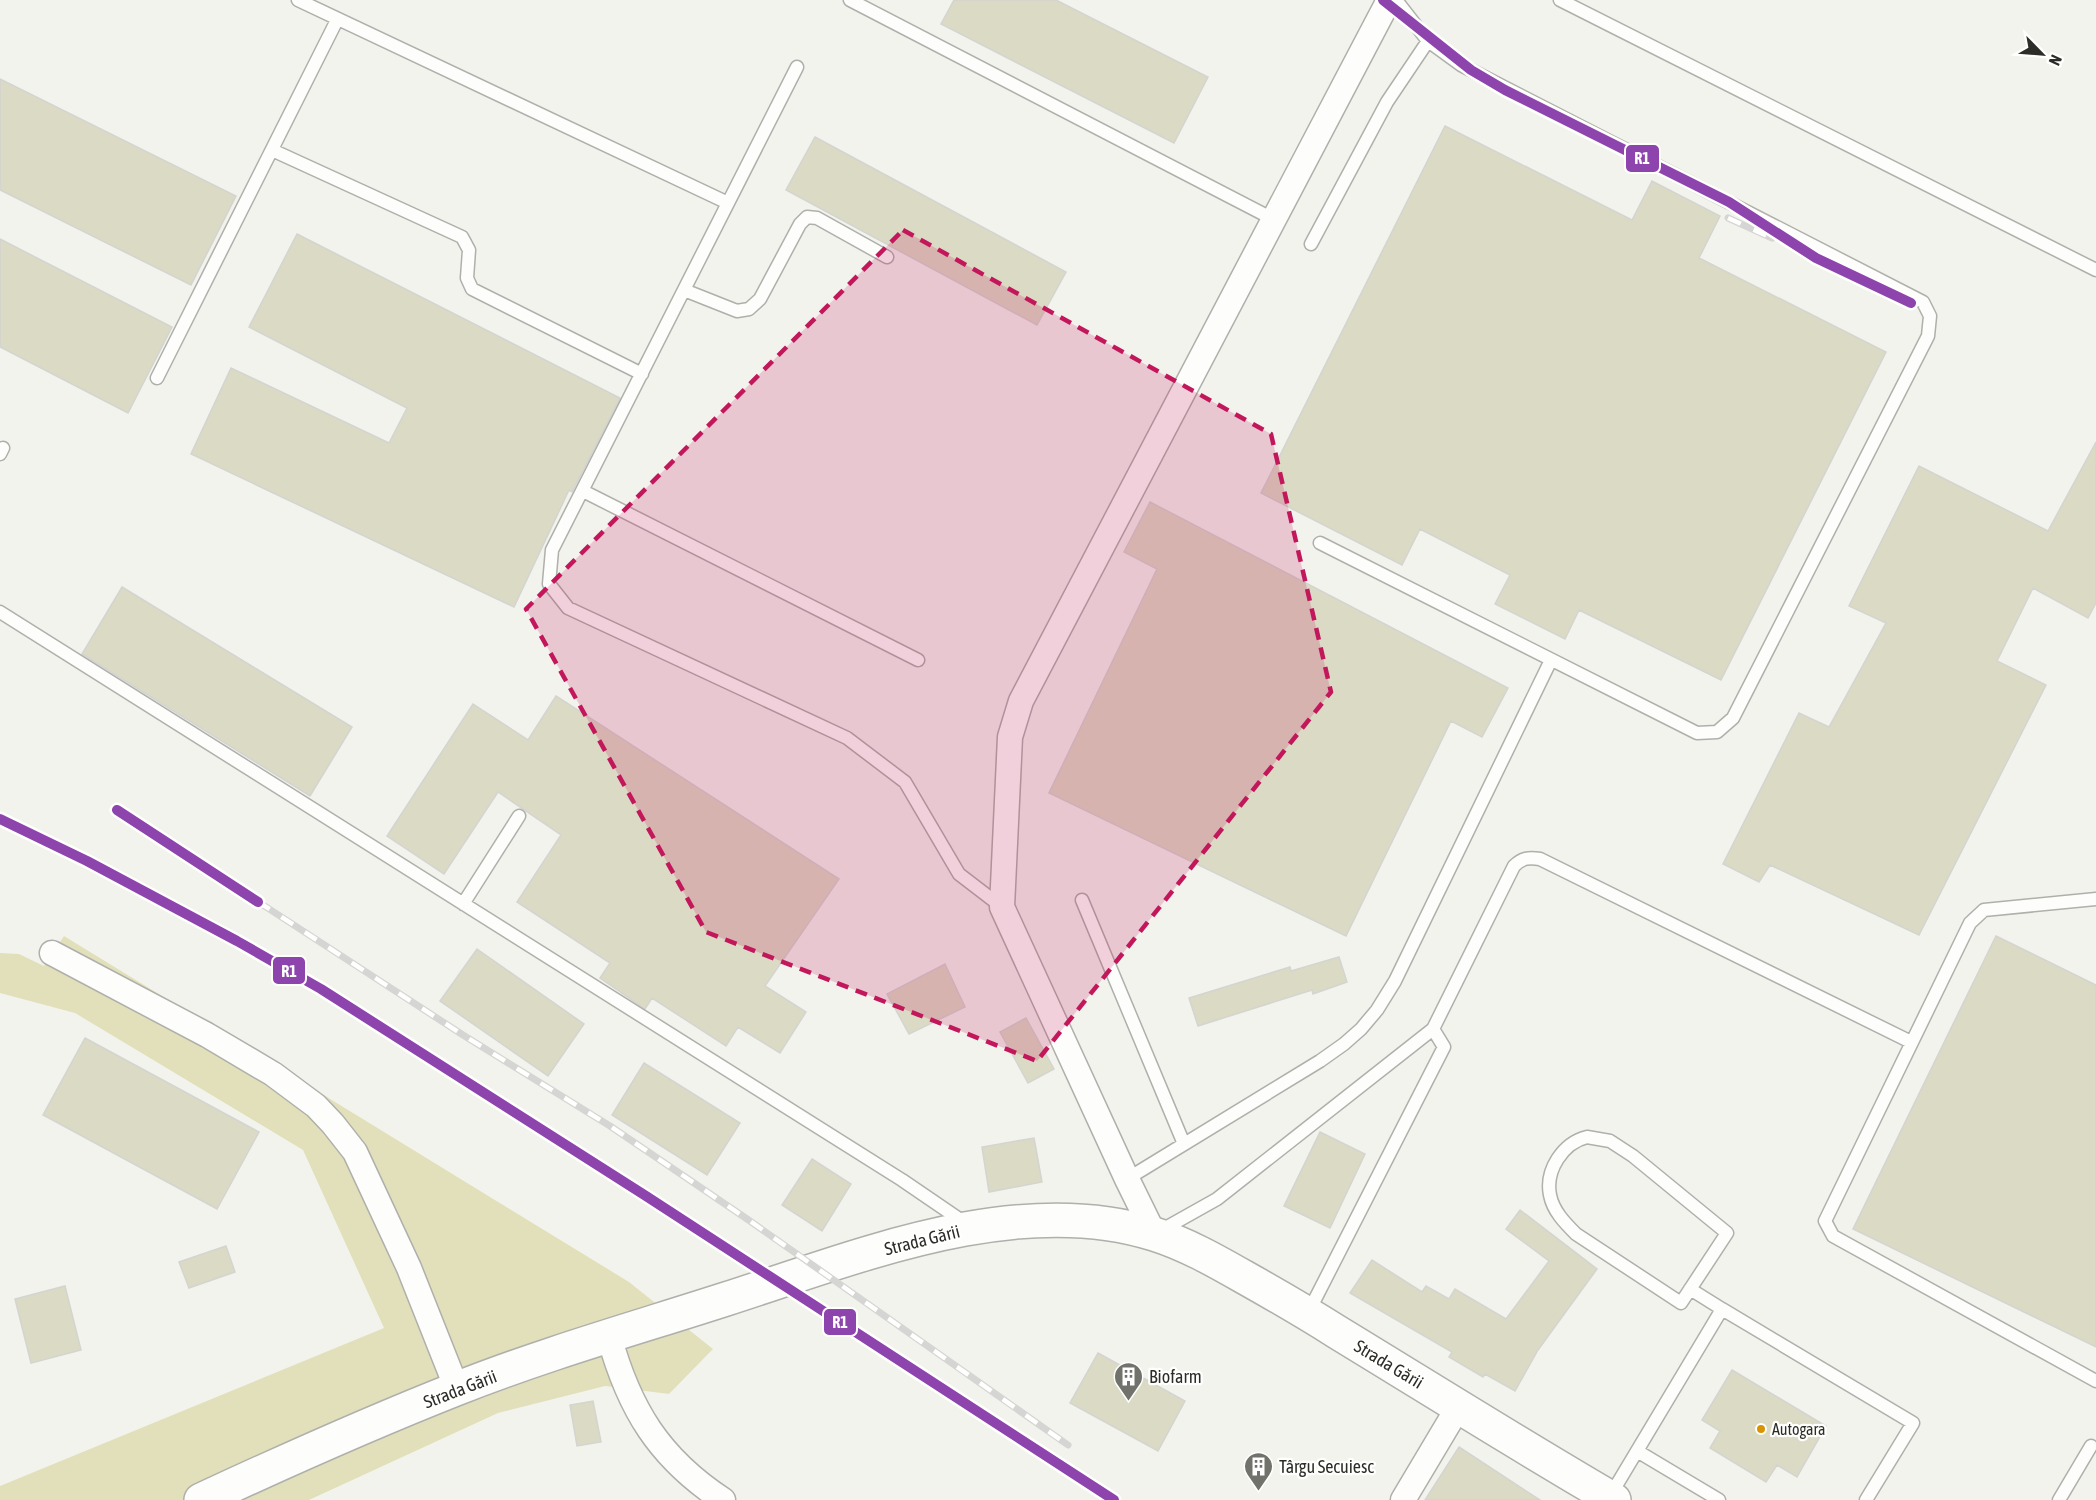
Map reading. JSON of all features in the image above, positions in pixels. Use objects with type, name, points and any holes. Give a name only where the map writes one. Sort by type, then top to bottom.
[{"type":"main road","name":"Strada Gării","points":[[201,1500],[457,1389],[609,1336],[902,1243],[972,1227],[1023,1221],[1071,1221],[1116,1225],[1154,1234],[1183,1245],[1308,1314],[1612,1498]]},
{"type":"street","points":[[1154,1234],[1002,907],[1010,736],[1020,700],[1389,0]]},
{"type":"street","points":[[52,953],[207,1035],[273,1074],[316,1106],[333,1124],[355,1152],[409,1268],[457,1389]]},
{"type":"street","points":[[609,1336],[617,1367],[645,1425],[665,1450],[723,1500]]},
{"type":"street","points":[[1403,1500],[1459,1406]]},
{"type":"lane","points":[[298,0],[728,203]]},
{"type":"lane","points":[[850,0],[1273,219]]},
{"type":"lane","points":[[1320,543],[1697,733],[1717,732],[1733,718],[1929,336],[1930,316],[1923,302],[1461,64],[1428,41],[1396,0]]},
{"type":"lane","points":[[1560,0],[2096,270]]},
{"type":"lane","points":[[157,378],[337,20]]},
{"type":"lane","points":[[1311,244],[1387,102],[1428,41]]},
{"type":"lane","points":[[797,67],[552,550],[549,584],[568,608],[846,738],[905,782],[959,874],[1002,907]]},
{"type":"lane","points":[[272,150],[462,237],[469,250],[467,278],[472,289],[642,374]]},
{"type":"lane","points":[[684,290],[737,311],[749,309],[760,299],[800,224],[807,218],[817,218],[887,256]]},
{"type":"lane","points":[[583,490],[918,660]]},
{"type":"lane","points":[[0,612],[902,1180],[972,1227]]},
{"type":"lane","points":[[1127,1179],[1320,1061],[1361,1029],[1377,1010],[1395,981],[1551,660]]},
{"type":"lane","points":[[463,904],[519,816]]},
{"type":"lane","points":[[1154,1234],[1217,1199],[1433,1029],[1514,866],[1519,861],[1531,857],[1540,859],[1911,1042]]},
{"type":"lane","points":[[2096,899],[1984,910],[1970,923],[1825,1221],[1833,1236],[2096,1381]]},
{"type":"lane","points":[[1082,900],[1184,1144]]},
{"type":"lane","points":[[1308,1314],[1444,1047],[1433,1029]]},
{"type":"lane","points":[[1587,1137],[1610,1141],[1634,1156],[1727,1233],[1690,1289],[1682,1303],[1576,1234],[1563,1221],[1550,1195],[1550,1181],[1563,1149],[1575,1140],[1587,1137]]},
{"type":"lane","points":[[1690,1289],[1913,1423],[1866,1500]]},
{"type":"lane","points":[[1612,1498],[1722,1308]]},
{"type":"lane","points":[[2059,1500],[2091,1446]]},
{"type":"lane","points":[[1637,1452],[1719,1500]]},
{"type":"highlighted area","points":[[903,230],[1271,434],[1331,692],[1037,1061],[706,932],[526,609]]},
{"type":"shaded area","points":[[64,936],[629,1282],[713,1349],[669,1394],[605,1386],[498,1413],[309,1500],[0,1500],[0,1486],[384,1328],[303,1150],[75,1013],[0,993],[0,953],[19,954],[44,966]]},
{"type":"building","points":[[954,0],[1056,0],[1208,77],[1174,143],[941,24]]},
{"type":"building","points":[[0,79],[236,196],[191,285],[0,190]]},
{"type":"building","points":[[1445,126],[1632,220],[1652,181],[1720,216],[1699,258],[1886,352],[1721,680],[1579,610],[1565,639],[1495,604],[1510,575],[1420,529],[1402,565],[1261,493]]},
{"type":"building","points":[[815,137],[1066,272],[1037,325],[786,190]]},
{"type":"building","points":[[297,234],[620,398],[572,492],[569,490],[514,607],[191,454],[231,368],[389,443],[407,408],[249,327]]},
{"type":"building","points":[[0,239],[172,327],[128,413],[0,347]]},
{"type":"building","points":[[2096,442],[2096,603],[2088,618],[2033,588],[1997,661],[2046,685],[1919,935],[1770,865],[1759,882],[1723,864],[1799,713],[1829,727],[1886,623],[1849,606],[1919,466],[2048,531]]},
{"type":"building","points":[[1150,502],[1508,688],[1482,737],[1451,721],[1346,936],[1049,793],[1157,569],[1124,552]]},
{"type":"building","points":[[122,587],[352,727],[310,796],[82,654]]},
{"type":"building","points":[[556,696],[839,879],[765,986],[806,1012],[780,1053],[738,1027],[726,1046],[652,998],[645,1009],[600,978],[610,963],[517,902],[561,835],[498,792],[444,874],[387,836],[473,704],[528,740]]},
{"type":"building","points":[[1996,936],[2096,985],[2096,1347],[1853,1229]]},
{"type":"building","points":[[477,949],[584,1024],[548,1076],[440,1001]]},
{"type":"building","points":[[1339,957],[1347,982],[1313,994],[1312,990],[1198,1026],[1189,998],[1290,967],[1291,971]]},
{"type":"building","points":[[945,964],[965,1007],[909,1034],[887,994]]},
{"type":"building","points":[[1026,1018],[1054,1069],[1028,1083],[1000,1032]]},
{"type":"building","points":[[85,1038],[259,1132],[217,1209],[43,1115]]},
{"type":"building","points":[[644,1063],[740,1123],[707,1175],[612,1115]]},
{"type":"building","points":[[1320,1132],[1365,1154],[1330,1228],[1284,1206]]},
{"type":"building","points":[[1034,1138],[1042,1182],[989,1192],[982,1147]]},
{"type":"building","points":[[812,1159],[851,1184],[822,1231],[782,1205]]},
{"type":"building","points":[[1520,1210],[1597,1269],[1538,1350],[1515,1391],[1485,1374],[1483,1377],[1449,1357],[1452,1352],[1350,1293],[1372,1260],[1422,1292],[1426,1286],[1449,1299],[1455,1289],[1506,1319],[1549,1261],[1506,1229]]},
{"type":"building","points":[[226,1246],[235,1272],[189,1288],[179,1262]]},
{"type":"building","points":[[65,1286],[81,1350],[31,1363],[15,1299]]},
{"type":"building","name":"Biofarm","points":[[1098,1353],[1185,1401],[1158,1451],[1070,1403]]},
{"type":"building","name":"Autogara","points":[[1732,1370],[1826,1426],[1797,1477],[1777,1465],[1766,1482],[1710,1448],[1720,1431],[1702,1420]]},
{"type":"building","points":[[593,1401],[601,1442],[577,1446],[570,1405]]},
{"type":"building","points":[[1459,1447],[1540,1500],[1425,1500]]},
{"type":"railway","points":[[1383,0],[1471,70],[1505,90],[1729,202],[1816,258],[1911,303]]},
{"type":"railway","points":[[1728,218],[1772,238]]},
{"type":"railway","points":[[117,810],[463,1035],[610,1126],[750,1221],[1068,1445]]},
{"type":"transit line","name":"R1","points":[[1383,0],[1471,70],[1505,90],[1729,202],[1816,258],[1911,303]]},
{"type":"transit line","name":"R1","points":[[117,810],[258,902]]},
{"type":"transit line","name":"R1","points":[[0,819],[87,861],[321,989],[646,1196],[1114,1500]]},
{"type":"place","name":"Biofarm","points":[[1128,1402]]},
{"type":"place","name":"Autogara","points":[[1761,1429]]},
{"type":"place","name":"Târgu Secuiesc","points":[[1258,1492]]}]
